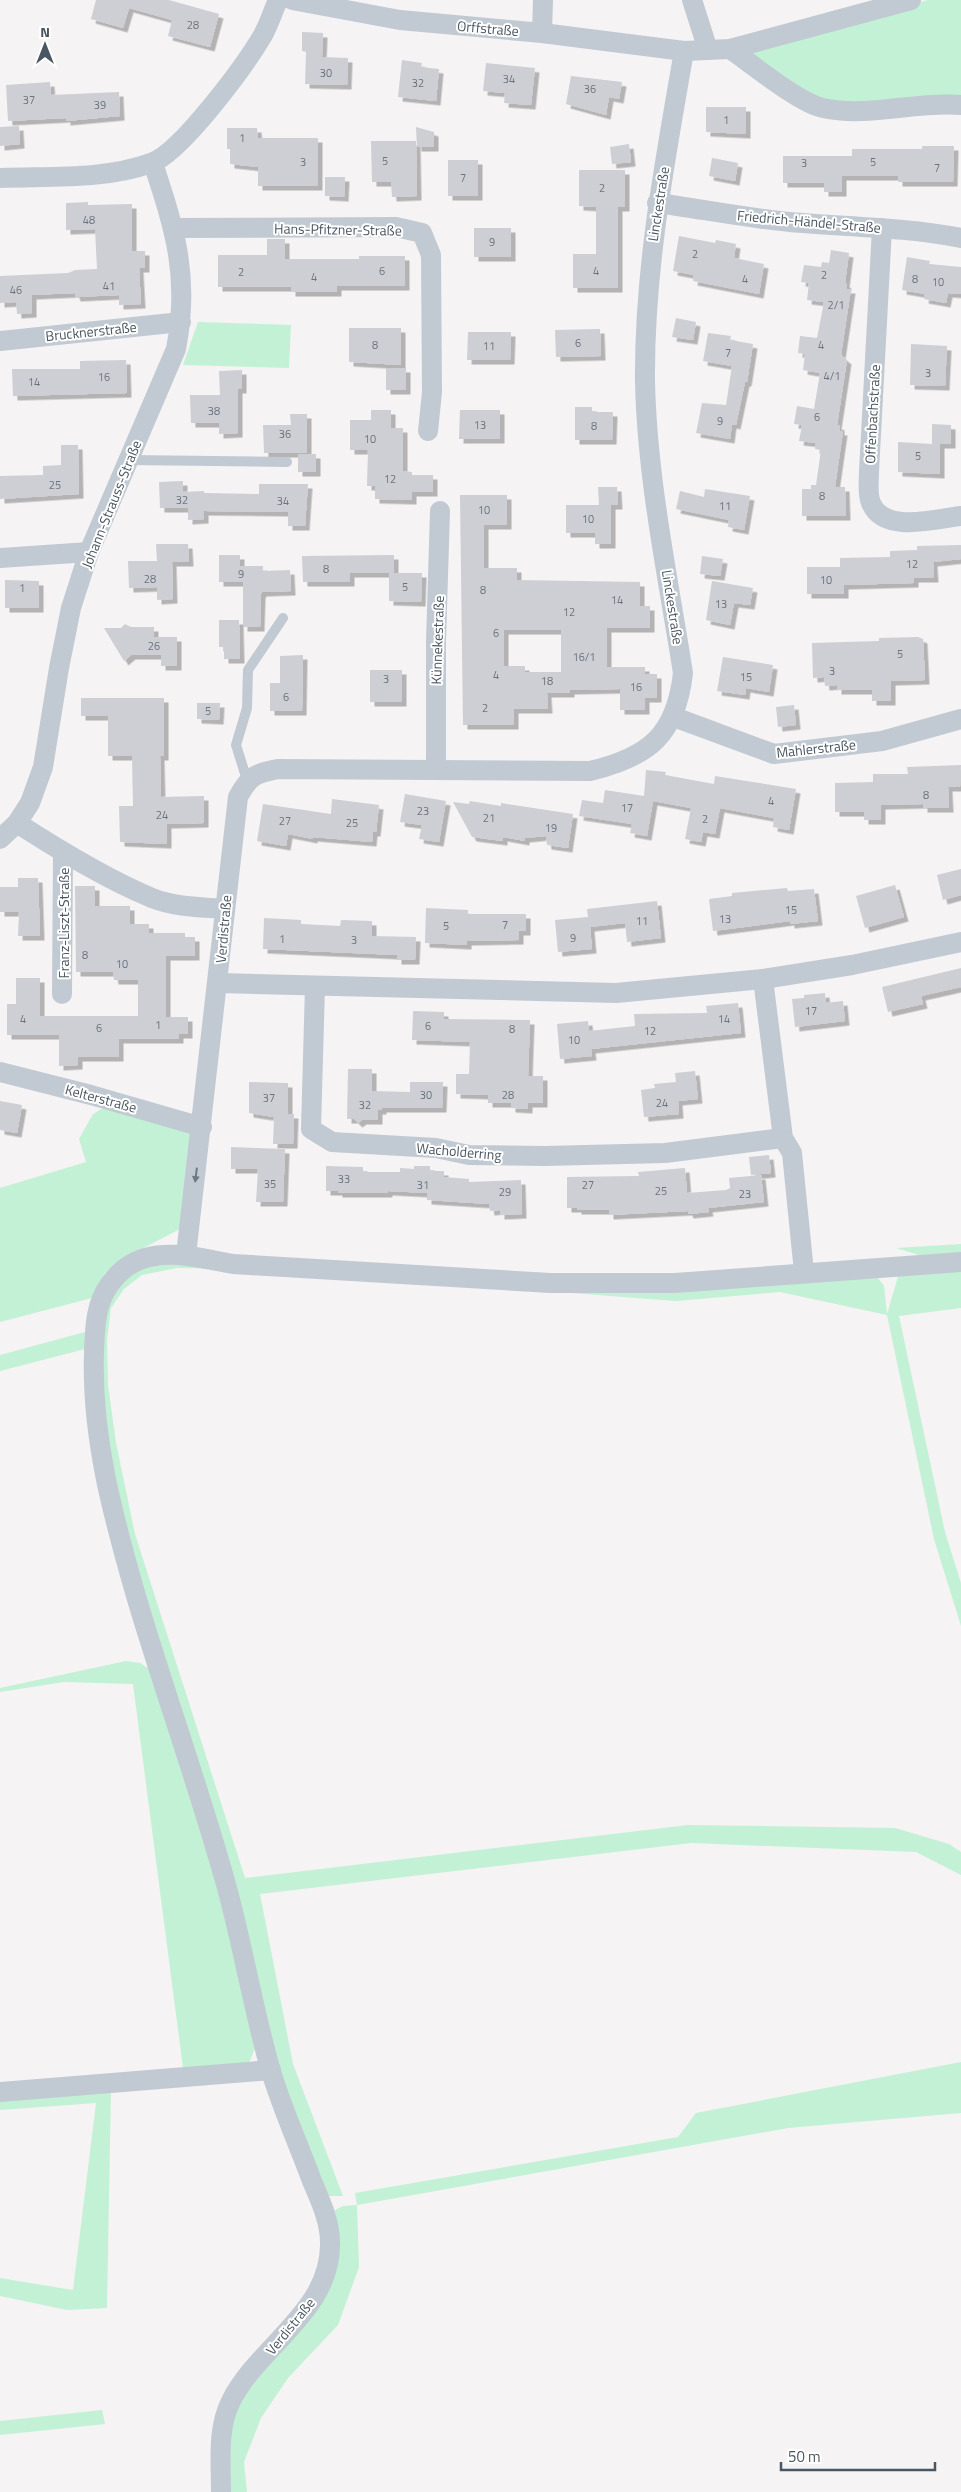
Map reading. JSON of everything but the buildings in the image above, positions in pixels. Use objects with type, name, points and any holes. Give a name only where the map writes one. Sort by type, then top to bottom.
[{"type":"street","points":[[0,178],[115,173],[153,163],[170,152],[194,126],[234,75],[263,35],[278,0]]},
{"type":"street","name":"Orffstraße","points":[[292,0],[400,20],[542,33],[684,51],[730,49],[911,0]]},
{"type":"street","points":[[542,33],[543,0]]},
{"type":"street","points":[[692,0],[708,50]]},
{"type":"street","points":[[730,49],[792,92],[822,108],[852,112],[940,103],[961,105]]},
{"type":"street","name":"Linckestraße","points":[[247,780],[258,773],[278,769],[590,771],[620,764],[641,752],[660,736],[674,717],[680,699],[683,673],[649,455],[645,381],[650,254],[684,51]]},
{"type":"street","name":"Johann-Strauss-Straße","points":[[0,839],[17,823],[30,803],[43,767],[71,608],[89,552],[176,349],[181,322],[182,285],[174,228],[153,163]]},
{"type":"street","name":"Friedrich-Händel-Straße","points":[[658,203],[789,222],[882,228],[961,238]]},
{"type":"street","name":"Hans-Pfitzner-Straße","points":[[174,228],[396,227],[422,234],[432,255],[432,392],[428,431]]},
{"type":"street","name":"Offenbachstraße","points":[[882,228],[869,472],[870,502],[877,512],[890,519],[903,522],[961,516]]},
{"type":"street","name":"Brucknerstraße","points":[[0,341],[181,322]]},
{"type":"street","name":"Künnekestraße","points":[[436,770],[436,641],[440,511]]},
{"type":"street","points":[[0,558],[89,552]]},
{"type":"street","name":"Mahlerstraße","points":[[674,717],[774,754],[882,741],[961,719]]},
{"type":"street","name":"Verdistraße","points":[[186,1255],[219,982],[224,909],[238,797],[247,780]]},
{"type":"street","name":"Franz-Liszt-Straße","points":[[17,823],[63,853],[153,898],[179,905],[224,909]]},
{"type":"street","name":"Franz-Liszt-Straße","points":[[62,994],[63,853]]},
{"type":"street","points":[[219,982],[616,993],[763,979],[852,965],[961,942]]},
{"type":"street","points":[[763,979],[783,1138],[792,1153],[804,1272]]},
{"type":"street","name":"Wacholderring","points":[[315,986],[311,1129],[332,1142],[436,1148],[469,1155],[545,1156],[665,1153],[783,1138]]},
{"type":"street","name":"Kelterstraße","points":[[0,1072],[91,1095],[202,1127]]},
{"type":"street","name":"Verdistraße","points":[[221,2492],[223,2423],[230,2404],[241,2384],[305,2310],[321,2286],[328,2263],[330,2242],[328,2224],[271,2070],[226,1887],[119,1538],[99,1448],[93,1387],[98,1305],[110,1284],[127,1265],[152,1254],[186,1255],[233,1264],[550,1283],[675,1283],[804,1272],[961,1262]]},
{"type":"street","points":[[0,2092],[271,2070]]},
{"type":"lane","points":[[129,460],[287,462]]},
{"type":"lane","points":[[247,780],[236,745],[247,708],[248,670],[284,618]]},
{"type":"green space","points":[[928,0],[961,0],[961,97],[876,103],[842,102],[826,99],[795,86],[749,54],[750,48]]},
{"type":"green space","points":[[198,322],[291,325],[289,368],[183,365]]},
{"type":"green space","points":[[103,1108],[195,1131],[182,1228],[122,1259],[105,1273],[92,1298],[0,1322],[0,1188],[86,1162],[79,1139],[93,1114]]},
{"type":"green space","points":[[961,1244],[961,1253],[919,1255],[896,1248]]},
{"type":"green space","points":[[155,1263],[238,1269],[177,1268],[142,1275],[124,1289],[111,1308],[107,1340],[108,1385],[116,1443],[135,1534],[245,1878],[688,1825],[895,1828],[949,1844],[961,1852],[961,1875],[916,1852],[691,1843],[260,1894],[293,2064],[343,2196],[326,2196],[279,2070],[126,1539],[99,1388],[105,1308],[116,1286],[133,1272]]},
{"type":"green space","points":[[961,1269],[961,1308],[899,1316],[945,1532],[961,1583],[961,1626],[934,1539],[887,1315],[780,1292],[676,1301],[558,1292],[875,1274],[884,1286],[887,1314],[899,1273]]},
{"type":"green space","points":[[85,1332],[85,1349],[0,1371],[0,1355]]},
{"type":"green space","points":[[126,1661],[140,1663],[152,1671],[222,1898],[256,2046],[249,2063],[183,2068],[133,1684],[64,1682],[0,1692],[0,1688]]},
{"type":"green space","points":[[961,2062],[961,2113],[788,2128],[357,2205],[355,2193],[678,2137],[696,2113]]},
{"type":"green space","points":[[111,2089],[107,2308],[67,2310],[0,2296],[0,2278],[73,2290],[96,2103],[0,2110],[0,2099]]},
{"type":"green space","points":[[357,2205],[359,2267],[338,2325],[288,2378],[261,2418],[244,2462],[247,2492],[228,2492],[230,2423],[249,2385],[312,2314],[333,2211],[343,2206]]},
{"type":"green space","points":[[102,2410],[105,2424],[0,2435],[0,2421]]}]
